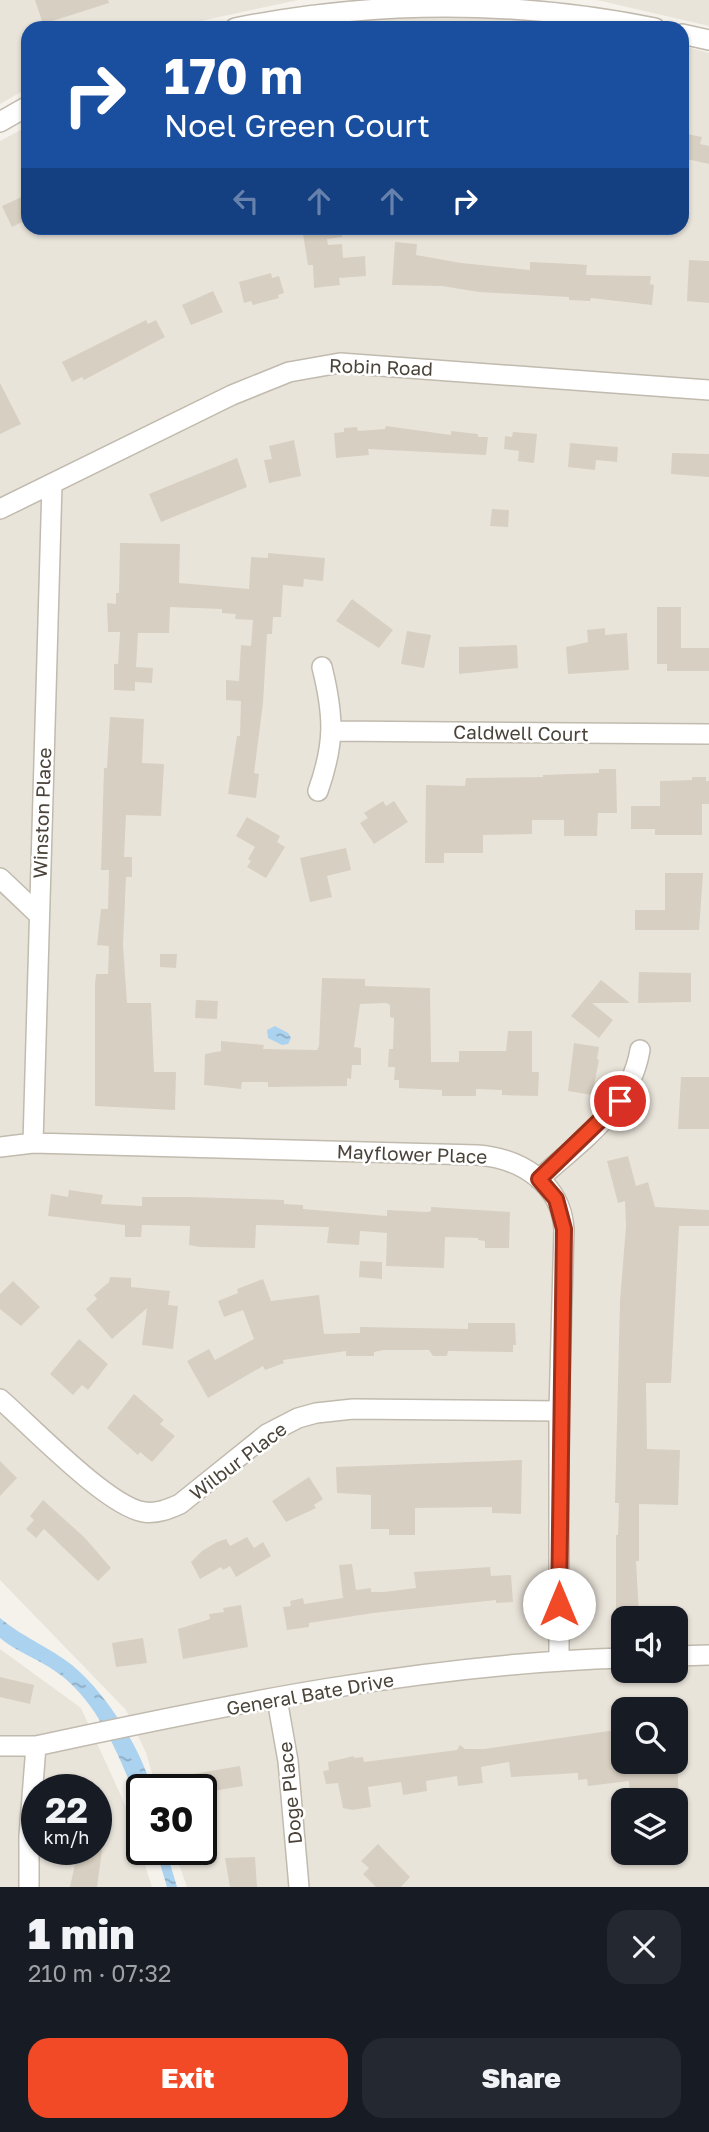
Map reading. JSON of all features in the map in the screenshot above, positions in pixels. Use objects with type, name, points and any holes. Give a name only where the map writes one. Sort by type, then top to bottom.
[{"type":"street","points":[[273,21],[322,12],[435,3],[546,9],[615,21]]},
{"type":"street","points":[[689,36],[709,40]]},
{"type":"street","points":[[0,122],[21,110]]},
{"type":"street","name":"Robin Road","points":[[0,509],[245,389],[280,375],[327,364],[401,365],[709,390]]},
{"type":"street","name":"Winston Place","points":[[33,1143],[52,484]]},
{"type":"street","points":[[318,790],[329,757],[332,731],[322,667]]},
{"type":"street","name":"Caldwell Court","points":[[332,731],[709,734]]},
{"type":"street","points":[[0,878],[39,915]]},
{"type":"street","points":[[539,1179],[613,1111],[632,1081],[640,1050]]},
{"type":"street","name":"Mayflower Place","points":[[0,1147],[33,1143],[477,1155],[514,1162],[539,1179],[552,1192],[564,1221],[559,1411],[559,1660]]},
{"type":"street","name":"Wilbur Place","points":[[0,1399],[107,1494],[144,1512],[166,1510],[180,1504],[267,1434],[298,1418],[316,1413],[354,1409],[559,1411]]},
{"type":"street","points":[[688,1656],[709,1655]]},
{"type":"street","name":"General Bate Drive","points":[[0,1746],[36,1746],[277,1699],[402,1678],[559,1660],[611,1658]]},
{"type":"street","name":"Doge Place","points":[[277,1699],[288,1761],[299,1887]]},
{"type":"street","points":[[29,1887],[29,1836],[36,1746]]},
{"type":"shaded area","points":[[0,0],[298,0],[201,21],[21,21],[21,92],[0,104]]},
{"type":"shaded area","points":[[597,0],[709,0],[709,26]]},
{"type":"shaded area","points":[[394,14],[532,21],[347,21]]},
{"type":"shaded area","points":[[689,48],[709,53],[709,1887],[187,1887],[179,1865],[217,1865],[217,1774],[152,1774],[146,1753],[126,1710],[0,1580],[0,141],[21,130],[21,235],[689,235]]},
{"type":"shaded area","points":[[0,1649],[81,1708],[111,1774],[21,1774],[21,1865],[112,1865],[112,1776],[126,1807],[126,1865],[145,1865],[152,1887],[0,1887]]},
{"type":"water","points":[[275,1026],[288,1033],[291,1038],[288,1044],[282,1045],[268,1038],[267,1030]]},
{"type":"water","points":[[0,1618],[85,1676],[121,1722],[147,1774],[126,1775],[108,1735],[85,1699],[55,1671],[0,1638]]},
{"type":"water","points":[[160,1865],[170,1865],[177,1887],[167,1887]]},
{"type":"building","points":[[35,0],[108,0],[109,3],[52,21],[42,21]]},
{"type":"building","points":[[689,134],[702,137],[700,144],[709,146],[709,164],[689,160]]},
{"type":"building","points":[[21,197],[21,222],[12,227],[2,206]]},
{"type":"building","points":[[303,235],[342,235],[327,239],[328,245],[342,244],[343,258],[365,256],[366,276],[339,278],[340,285],[314,288],[313,265],[308,265]]},
{"type":"building","points":[[395,242],[417,244],[416,255],[461,263],[530,270],[530,262],[573,264],[587,265],[586,275],[651,276],[650,284],[654,285],[652,305],[591,298],[590,301],[569,300],[569,297],[479,292],[442,286],[392,285]]},
{"type":"building","points":[[689,260],[709,261],[709,303],[687,301]]},
{"type":"building","points":[[271,273],[272,278],[279,276],[284,293],[278,295],[279,298],[253,305],[251,301],[244,303],[239,282]]},
{"type":"building","points":[[213,291],[223,312],[191,325],[182,305]]},
{"type":"building","points":[[146,320],[148,324],[156,320],[165,337],[84,380],[82,377],[72,382],[62,362]]},
{"type":"building","points":[[0,383],[21,424],[0,434]]},
{"type":"building","points":[[386,426],[451,435],[451,431],[478,434],[478,437],[488,437],[486,455],[368,449],[369,455],[336,458],[334,433],[344,432],[344,428],[357,427],[358,431],[385,429]]},
{"type":"building","points":[[513,432],[537,434],[534,463],[518,461],[519,451],[504,449],[505,436],[512,437]]},
{"type":"building","points":[[294,440],[301,476],[269,483],[264,460],[272,459],[269,446]]},
{"type":"building","points":[[570,443],[618,447],[617,462],[596,460],[595,470],[568,467]]},
{"type":"building","points":[[672,453],[709,454],[709,477],[671,474]]},
{"type":"building","points":[[237,458],[247,487],[161,522],[149,494]]},
{"type":"building","points":[[492,509],[509,510],[508,527],[490,526]]},
{"type":"building","points":[[120,543],[180,544],[179,583],[249,589],[251,557],[268,558],[268,553],[325,558],[323,581],[304,579],[303,587],[283,585],[281,617],[273,617],[272,634],[267,634],[263,703],[254,773],[259,774],[256,798],[228,794],[237,736],[240,736],[241,701],[226,700],[226,680],[239,681],[241,645],[251,646],[253,620],[235,619],[236,614],[222,613],[222,609],[170,607],[169,633],[138,633],[136,667],[153,668],[152,683],[135,682],[135,691],[114,690],[114,664],[118,664],[120,632],[108,632],[107,603],[116,604],[116,593],[119,593]]},
{"type":"building","points":[[352,599],[393,630],[379,648],[336,621]]},
{"type":"building","points":[[657,607],[681,607],[681,648],[709,648],[709,671],[667,671],[667,664],[657,664]]},
{"type":"building","points":[[605,628],[605,635],[627,633],[629,670],[568,674],[566,647],[588,642],[587,630]]},
{"type":"building","points":[[407,631],[431,635],[424,668],[401,664]]},
{"type":"building","points":[[517,645],[518,668],[459,674],[459,647]]},
{"type":"building","points":[[110,717],[144,719],[142,763],[164,764],[161,816],[126,815],[124,857],[132,857],[132,877],[126,877],[123,945],[127,1003],[151,1003],[154,1072],[176,1072],[175,1110],[95,1106],[96,974],[108,974],[109,946],[97,945],[101,909],[108,909],[109,870],[101,870],[104,768],[107,768]]},
{"type":"building","points":[[599,769],[616,769],[617,813],[598,813],[597,836],[564,836],[564,820],[532,820],[532,834],[483,835],[483,853],[444,853],[444,863],[425,863],[426,785],[465,786],[466,778],[543,777],[599,773]]},
{"type":"building","points":[[692,777],[706,777],[706,781],[709,781],[709,804],[702,804],[702,835],[655,835],[655,829],[631,829],[631,806],[660,806],[660,781],[692,780]]},
{"type":"building","points":[[383,801],[386,806],[394,801],[408,822],[374,844],[360,823],[368,818],[364,813]]},
{"type":"building","points":[[247,817],[280,836],[277,842],[285,847],[266,878],[247,867],[255,847],[236,836]]},
{"type":"building","points":[[346,848],[351,870],[327,876],[332,897],[310,902],[300,858]]},
{"type":"building","points":[[665,873],[703,873],[699,930],[635,930],[635,910],[665,910]]},
{"type":"building","points":[[160,954],[177,954],[176,968],[160,967]]},
{"type":"building","points":[[639,972],[691,973],[691,1002],[638,1003]]},
{"type":"building","points":[[322,978],[365,979],[365,986],[430,988],[431,1062],[459,1062],[459,1051],[506,1051],[508,1031],[532,1031],[532,1072],[539,1072],[538,1096],[502,1095],[502,1090],[476,1089],[476,1096],[442,1096],[442,1090],[399,1088],[399,1080],[394,1080],[395,1067],[388,1067],[389,1049],[393,1049],[394,1018],[390,1017],[390,1005],[386,1003],[360,1004],[354,1047],[361,1048],[361,1065],[352,1065],[351,1079],[347,1078],[347,1086],[268,1087],[268,1082],[242,1082],[241,1089],[204,1085],[205,1054],[221,1051],[221,1041],[264,1045],[263,1049],[317,1050]]},
{"type":"building","points":[[601,980],[630,1003],[592,1003],[613,1020],[599,1038],[571,1016]]},
{"type":"building","points":[[196,1000],[218,1001],[217,1019],[195,1018]]},
{"type":"building","points":[[574,1043],[599,1047],[592,1095],[568,1091]]},
{"type":"building","points":[[681,1077],[709,1077],[709,1129],[678,1129]]},
{"type":"building","points":[[628,1156],[636,1186],[648,1182],[655,1207],[709,1210],[709,1226],[679,1226],[671,1383],[646,1383],[647,1449],[680,1450],[678,1505],[639,1504],[639,1561],[636,1561],[638,1606],[616,1606],[619,1503],[615,1503],[620,1301],[626,1226],[625,1201],[618,1203],[607,1161]]},
{"type":"building","points":[[69,1190],[103,1195],[101,1204],[142,1206],[142,1197],[191,1197],[284,1200],[284,1204],[303,1205],[303,1209],[387,1216],[387,1210],[427,1212],[431,1211],[431,1207],[510,1212],[509,1248],[485,1248],[485,1241],[478,1238],[445,1237],[444,1268],[386,1266],[387,1233],[360,1231],[359,1245],[327,1243],[329,1227],[256,1225],[255,1248],[200,1247],[189,1245],[190,1226],[142,1225],[141,1237],[125,1237],[125,1225],[48,1216],[51,1194],[68,1197]]},
{"type":"building","points":[[360,1261],[382,1262],[382,1279],[359,1277]]},
{"type":"building","points":[[110,1277],[131,1278],[131,1287],[170,1291],[168,1305],[178,1306],[173,1349],[142,1345],[147,1308],[112,1339],[86,1309],[97,1299],[94,1295],[109,1282]]},
{"type":"building","points":[[263,1279],[271,1301],[319,1295],[324,1334],[360,1333],[360,1327],[468,1329],[468,1323],[515,1323],[516,1345],[513,1345],[513,1352],[448,1351],[447,1356],[433,1356],[429,1350],[384,1350],[374,1352],[374,1356],[346,1356],[346,1351],[283,1360],[284,1363],[265,1370],[263,1366],[208,1398],[187,1361],[209,1349],[215,1360],[254,1339],[243,1310],[224,1317],[218,1301],[238,1293],[237,1289]]},
{"type":"building","points":[[13,1281],[40,1307],[21,1326],[0,1309],[0,1294]]},
{"type":"building","points":[[79,1339],[108,1364],[88,1390],[82,1385],[73,1395],[50,1374]]},
{"type":"building","points":[[134,1394],[164,1420],[160,1424],[175,1436],[152,1462],[140,1452],[138,1455],[107,1428]]},
{"type":"building","points":[[522,1460],[521,1514],[492,1513],[492,1507],[415,1508],[415,1535],[389,1535],[389,1529],[371,1529],[371,1495],[337,1493],[336,1467]]},
{"type":"building","points":[[0,1461],[17,1478],[0,1496]]},
{"type":"building","points":[[309,1477],[323,1499],[314,1505],[316,1508],[286,1522],[272,1501]]},
{"type":"building","points":[[43,1500],[85,1538],[111,1568],[98,1581],[44,1529],[36,1538],[26,1529],[34,1520],[30,1516]]},
{"type":"building","points":[[247,1537],[254,1548],[263,1542],[271,1556],[236,1577],[230,1566],[223,1570],[221,1567],[200,1579],[191,1562],[202,1551],[226,1539],[230,1546]]},
{"type":"building","points":[[352,1564],[356,1590],[371,1588],[371,1592],[416,1588],[414,1572],[490,1567],[491,1576],[511,1575],[513,1602],[496,1603],[496,1600],[373,1613],[309,1623],[309,1627],[287,1630],[283,1607],[291,1606],[290,1601],[303,1598],[304,1604],[343,1598],[339,1565]]},
{"type":"building","points":[[241,1605],[248,1647],[183,1659],[178,1629],[210,1619],[209,1614],[224,1612],[223,1608]]},
{"type":"building","points":[[143,1638],[147,1663],[116,1667],[112,1643]]},
{"type":"building","points":[[0,1677],[34,1685],[30,1704],[0,1697]]},
{"type":"building","points":[[611,1731],[611,1774],[678,1774],[678,1788],[629,1788],[629,1781],[588,1786],[587,1779],[578,1780],[578,1773],[511,1777],[509,1762],[481,1767],[483,1783],[458,1786],[457,1776],[426,1781],[427,1791],[403,1795],[401,1782],[368,1787],[371,1807],[352,1810],[343,1808],[338,1783],[326,1784],[323,1771],[329,1770],[328,1762],[354,1756],[363,1757],[364,1762],[457,1750],[460,1745],[465,1749],[484,1749]]},
{"type":"building","points":[[240,1766],[243,1786],[217,1790],[217,1774],[193,1774]]},
{"type":"building","points":[[378,1844],[410,1877],[401,1887],[376,1887],[363,1874],[369,1868],[361,1861]]},
{"type":"building","points":[[255,1857],[257,1887],[230,1887],[225,1858]]},
{"type":"building","points":[[75,1865],[100,1865],[97,1887],[70,1887]]},
{"type":"route","points":[[559,1604],[559,1411],[564,1221],[556,1199],[539,1179],[613,1111],[620,1101]]}]
